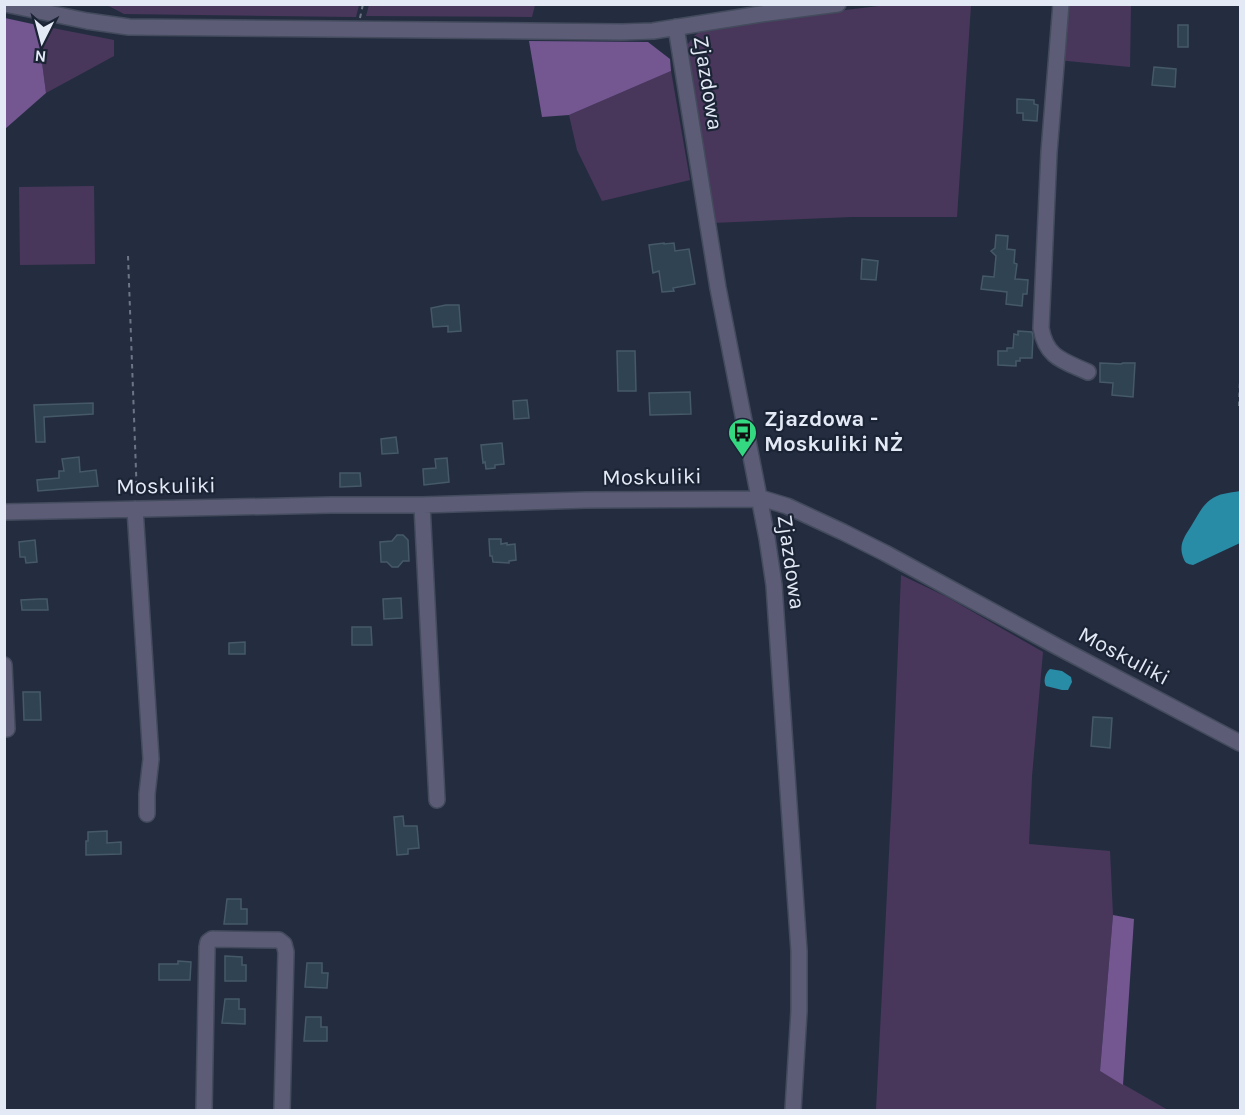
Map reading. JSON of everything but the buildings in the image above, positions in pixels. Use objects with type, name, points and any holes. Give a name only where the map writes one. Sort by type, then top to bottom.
[{"type":"street","points":[[5,4],[129,27],[622,32],[653,31],[838,4]]},
{"type":"street","points":[[1060,4],[1049,152],[1041,328],[1043,338],[1055,357],[1088,372]]},
{"type":"street","name":"Zjazdowa","points":[[676,27],[718,288],[767,538],[776,604],[799,951],[799,1011],[793,1110]]},
{"type":"street","name":"Moskuliki","points":[[4,512],[586,500],[759,498],[770,500],[864,542],[1240,743]]},
{"type":"street","points":[[422,505],[437,800]]},
{"type":"street","points":[[136,509],[151,759],[147,814]]},
{"type":"street","points":[[4,665],[7,729]]},
{"type":"street","points":[[204,1110],[207,947],[208,942],[212,939],[279,940],[284,944],[286,952],[282,1110]]},
{"type":"path","points":[[128,255],[136,509]]},
{"type":"path","points":[[1239,406],[1240,379]]},
{"type":"shaded area","points":[[105,4],[359,5],[356,17],[124,14]]},
{"type":"shaded area","points":[[369,4],[535,5],[532,17],[366,16]]},
{"type":"shaded area","points":[[887,5],[971,5],[957,217],[851,217],[712,223],[686,47],[693,37],[700,31],[721,25]]},
{"type":"shaded area","points":[[1062,5],[1131,5],[1130,67],[1057,60]]},
{"type":"shaded area","points":[[5,18],[37,25],[46,93],[5,129]]},
{"type":"shaded area","points":[[37,25],[114,40],[114,56],[46,93]]},
{"type":"shaded area","points":[[529,41],[648,42],[670,59],[671,71],[569,115],[542,117]]},
{"type":"shaded area","points":[[671,71],[690,180],[602,201],[577,150],[569,115]]},
{"type":"shaded area","points":[[94,186],[95,264],[20,265],[19,187]]},
{"type":"shaded area","points":[[901,575],[947,597],[1043,652],[1032,776],[1029,844],[1110,851],[1113,915],[1100,1071],[1168,1110],[876,1110]]},
{"type":"shaded area","points":[[1113,915],[1134,919],[1123,1085],[1100,1071]]},
{"type":"water","points":[[1240,491],[1240,543],[1193,565],[1187,563],[1182,552],[1182,543],[1202,508],[1217,496]]},
{"type":"water","points":[[1050,669],[1062,671],[1071,677],[1072,682],[1068,690],[1046,686],[1045,677]]},
{"type":"place","name":"Zjazdowa - Moskuliki NŻ","points":[[743,458]]}]
